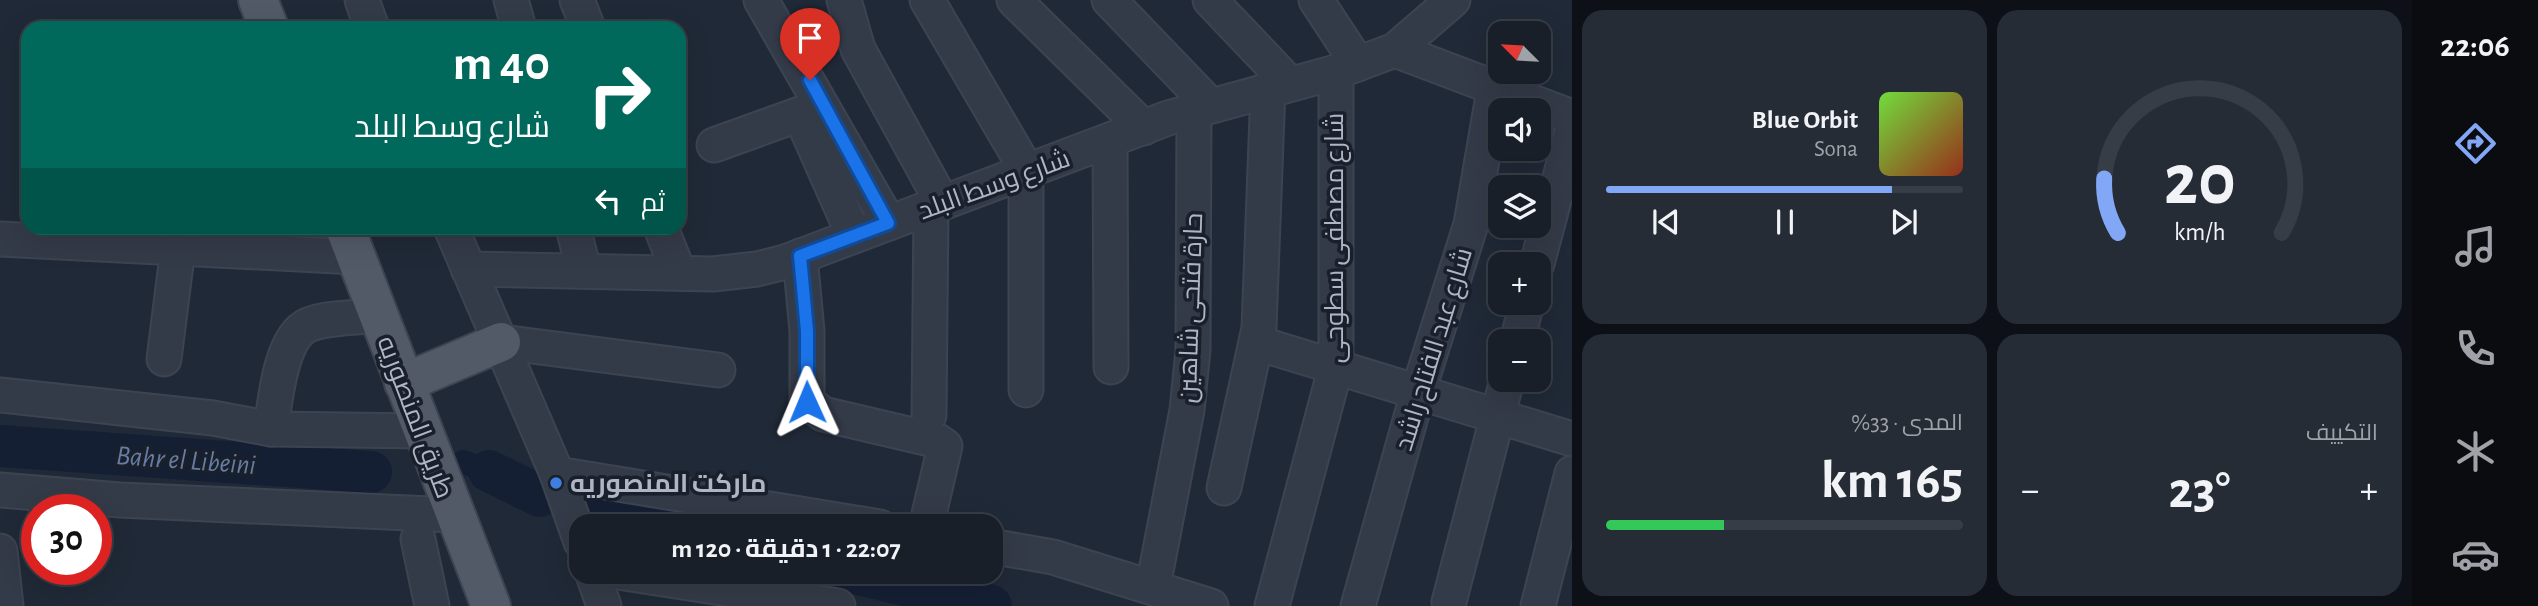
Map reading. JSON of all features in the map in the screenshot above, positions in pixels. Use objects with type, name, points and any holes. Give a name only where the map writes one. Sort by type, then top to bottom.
[{"type":"main road","points":[[258,0],[266,21]]},
{"type":"main road","name":"طريق المنصوريه","points":[[351,242],[453,515],[491,606]]},
{"type":"main road","points":[[404,383],[500,342]]},
{"type":"street","points":[[362,0],[370,21]]},
{"type":"street","points":[[511,0],[517,21]]},
{"type":"street","points":[[577,0],[584,21]]},
{"type":"street","points":[[761,0],[888,223]]},
{"type":"street","points":[[844,0],[858,49],[937,205],[929,415]]},
{"type":"street","points":[[927,0],[1026,169],[1026,390]]},
{"type":"street","points":[[1014,0],[1144,128]]},
{"type":"street","points":[[1110,0],[1202,107]]},
{"type":"street","points":[[1210,0],[1278,86],[1257,344],[1224,488]]},
{"type":"street","points":[[1316,0],[1347,68]]},
{"type":"street","name":"شارع وسط البلد","points":[[468,269],[735,273],[792,259],[1026,169],[1110,142],[1202,107],[1347,68],[1395,50],[1439,4]]},
{"type":"street","points":[[1395,50],[1494,90],[1572,117]]},
{"type":"street","name":"شارع مصطفى سطوحى","points":[[1272,606],[1336,366],[1347,68]]},
{"type":"street","name":"شارع عبد الفتاح راشد","points":[[1358,606],[1418,392],[1471,224],[1494,90]]},
{"type":"street","name":"حارة فتحى شاهين","points":[[1153,587],[1187,410],[1193,350],[1202,107]]},
{"type":"street","points":[[714,145],[800,114],[854,236]]},
{"type":"street","points":[[1541,252],[1572,132]]},
{"type":"street","points":[[1110,142],[1111,368]]},
{"type":"street","points":[[454,235],[557,474],[571,514]]},
{"type":"street","points":[[575,235],[584,270]]},
{"type":"street","points":[[664,235],[678,274]]},
{"type":"street","points":[[0,239],[178,248],[351,242]]},
{"type":"street","points":[[164,359],[178,248]]},
{"type":"street","points":[[784,383],[792,259]]},
{"type":"street","points":[[792,259],[807,331],[807,402],[823,414],[938,441],[944,446],[929,514]]},
{"type":"street","points":[[271,429],[280,375],[288,351],[300,330],[310,324],[378,315]]},
{"type":"street","points":[[500,342],[718,370]]},
{"type":"street","points":[[1257,344],[1572,439]]},
{"type":"street","points":[[1449,602],[1504,392]]},
{"type":"street","points":[[0,395],[213,418],[271,429],[422,431]]},
{"type":"street","points":[[1538,606],[1572,473]]},
{"type":"street","points":[[557,474],[801,514]]},
{"type":"street","points":[[0,490],[120,500],[453,515]]},
{"type":"street","points":[[418,539],[432,606]]},
{"type":"street","points":[[1003,548],[1053,557],[1211,606]]},
{"type":"street","points":[[0,551],[6,606]]},
{"type":"street","points":[[596,584],[604,606]]},
{"type":"street","points":[[696,584],[838,606]]},
{"type":"waterway","name":"Bahr el Libeini","points":[[0,446],[371,472]]},
{"type":"waterway","points":[[463,462],[489,471]]},
{"type":"waterway","name":"Bahr el Libeini","points":[[489,471],[540,496]]},
{"type":"waterway","name":"Bahr el Libeini","points":[[588,510],[605,514]]},
{"type":"waterway","name":"Bahr el Libeini","points":[[900,584],[991,606]]},
{"type":"place","name":"ماركت المنصوريه","points":[[556,483]]},
{"type":"route","points":[[807,402],[807,331],[800,256],[888,223],[810,80]]}]
